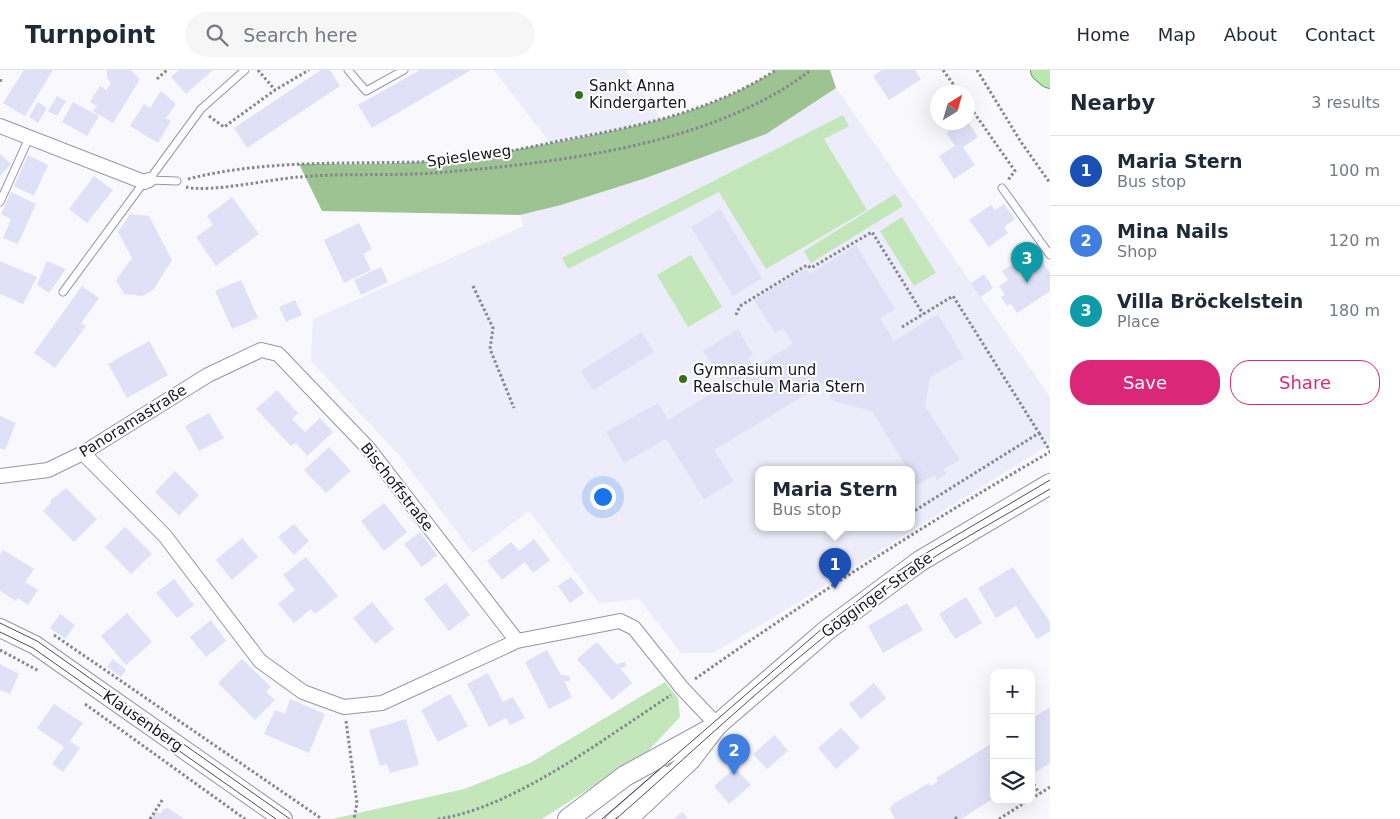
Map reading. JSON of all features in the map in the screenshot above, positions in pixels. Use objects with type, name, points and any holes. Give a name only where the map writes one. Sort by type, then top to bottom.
[{"type":"highway","points":[[1043,70],[1050,76]]},
{"type":"main road","name":"Gögginger Straße","points":[[627,819],[690,760],[717,725],[827,630],[885,585],[927,557],[1050,484]]},
{"type":"main road","name":"Gögginger Straße","points":[[568,819],[625,776],[717,725]]},
{"type":"street","points":[[0,126],[147,181]]},
{"type":"street","name":"Panoramastraße","points":[[0,476],[48,470],[83,452],[208,375],[261,350]]},
{"type":"street","name":"Bischoffstraße","points":[[261,350],[278,354],[368,448],[517,641]]},
{"type":"street","points":[[83,452],[165,536],[260,661],[303,692],[344,707],[382,703],[517,641],[620,621],[634,628],[682,688],[717,725]]},
{"type":"street","name":"Klausenberg","points":[[0,628],[35,645],[283,819]]},
{"type":"street","points":[[558,819],[584,806]]},
{"type":"lane","points":[[63,292],[201,109],[245,70]]},
{"type":"lane","points":[[348,70],[366,91],[404,70]]},
{"type":"lane","points":[[0,202],[29,138]]},
{"type":"lane","points":[[147,181],[177,181]]},
{"type":"lane","points":[[1002,188],[1050,255]]},
{"type":"lane","points":[[681,756],[717,725]]},
{"type":"lane","points":[[609,819],[674,762]]},
{"type":"path","points":[[157,79],[167,70]]},
{"type":"path","points":[[258,70],[275,90]]},
{"type":"path","points":[[201,109],[224,127],[275,90],[309,70]]},
{"type":"path","name":"Spiesleweg","points":[[177,181],[217,171],[299,164],[419,162],[490,154],[663,120],[720,100],[776,70]]},
{"type":"path","points":[[177,181],[188,188],[207,188],[298,177],[433,173],[548,160],[621,148],[672,136],[725,118],[791,86],[812,70]]},
{"type":"path","points":[[943,70],[954,85]]},
{"type":"path","points":[[978,70],[1021,142],[1050,184]]},
{"type":"path","points":[[975,114],[1015,171]]},
{"type":"path","points":[[736,315],[740,306],[798,270],[807,265],[811,268],[872,232],[923,314]]},
{"type":"path","points":[[473,286],[493,328],[490,349],[514,408]]},
{"type":"path","points":[[438,819],[462,817],[540,779],[682,688],[796,609],[906,537],[1050,451],[953,296],[902,327]]},
{"type":"path","points":[[915,510],[1039,432]]},
{"type":"path","points":[[50,633],[238,759],[320,818]]},
{"type":"path","points":[[0,650],[44,675]]},
{"type":"path","points":[[77,698],[245,819]]},
{"type":"path","points":[[344,707],[357,803],[354,819]]},
{"type":"path","points":[[1035,787],[1039,794]]},
{"type":"path","points":[[1035,796],[1050,787]]},
{"type":"path","points":[[150,819],[163,798]]},
{"type":"path","points":[[999,819],[1022,804]]},
{"type":"shaded area","name":"Sankt Anna Kindergarten","points":[[494,70],[625,70],[663,120],[550,143]]},
{"type":"shaded area","name":"Gymnasium und Realschule Maria Stern","points":[[836,88],[1050,397],[1050,444],[915,529],[915,466],[755,466],[755,531],[911,531],[713,653],[681,653],[639,599],[599,603],[529,511],[473,553],[399,455],[311,361],[313,319],[524,226],[520,215],[561,205],[643,179],[766,134]]},
{"type":"green space","points":[[776,70],[830,70],[836,88],[766,134],[643,179],[561,205],[520,215],[322,211],[299,164],[390,164],[420,162],[505,152],[567,140],[638,125],[685,112],[731,95]]},
{"type":"green space","points":[[843,115],[849,126],[824,139],[867,210],[766,269],[719,192],[568,269],[562,258]]},
{"type":"green space","points":[[895,194],[903,206],[811,263],[804,251]]},
{"type":"green space","points":[[902,217],[936,273],[914,286],[880,231]]},
{"type":"green space","points":[[691,255],[722,307],[688,327],[657,275]]},
{"type":"green space","points":[[665,682],[678,698],[680,717],[648,751],[542,819],[332,819],[464,789],[530,763]]},
{"type":"building","points":[[24,70],[53,70],[25,116],[3,103]]},
{"type":"building","points":[[107,70],[131,70],[140,79],[113,123],[93,111],[97,106],[90,102],[100,86],[106,90],[111,83],[107,78]]},
{"type":"building","points":[[179,70],[213,70],[186,94],[171,77]]},
{"type":"building","points":[[321,70],[330,70],[340,86],[247,148],[234,128]]},
{"type":"building","points":[[420,70],[471,70],[372,128],[358,105]]},
{"type":"building","points":[[882,70],[915,70],[921,79],[889,100],[873,76]]},
{"type":"building","points":[[161,91],[176,104],[166,118],[171,121],[158,143],[130,126],[144,104],[150,108]]},
{"type":"building","points":[[57,96],[66,101],[57,116],[48,111]]},
{"type":"building","points":[[38,102],[47,108],[38,123],[29,117]]},
{"type":"building","points":[[73,102],[99,116],[87,136],[62,122]]},
{"type":"building","points":[[950,130],[973,130],[978,137],[963,147],[975,165],[954,179],[939,156],[955,146],[946,133]]},
{"type":"building","points":[[0,154],[11,164],[0,176]]},
{"type":"building","points":[[28,155],[48,165],[34,196],[14,186]]},
{"type":"building","points":[[94,176],[113,190],[87,223],[69,209]]},
{"type":"building","points":[[11,192],[36,204],[18,244],[3,238],[11,219],[1,214]]},
{"type":"building","points":[[232,197],[259,234],[216,266],[196,237],[213,225],[207,216]]},
{"type":"building","points":[[1004,204],[1015,219],[1004,227],[1008,233],[989,247],[969,220],[991,205],[995,210]]},
{"type":"building","points":[[720,209],[762,278],[733,296],[691,227]]},
{"type":"building","points":[[130,214],[149,216],[172,260],[154,289],[142,296],[124,294],[116,280],[132,258],[118,232]]},
{"type":"building","points":[[359,223],[372,249],[363,254],[371,270],[344,283],[324,240]]},
{"type":"building","points":[[856,245],[895,309],[880,318],[894,341],[938,314],[964,358],[930,377],[925,406],[960,460],[943,469],[946,474],[937,480],[934,475],[917,485],[915,482],[915,466],[906,466],[872,411],[833,401],[823,384],[714,450],[734,481],[704,499],[666,439],[624,463],[606,432],[658,403],[668,420],[725,385],[703,351],[738,329],[753,355],[748,358],[754,368],[793,344],[783,328],[775,333],[754,300],[806,268],[809,274]]},
{"type":"building","points":[[1038,256],[1050,273],[1050,291],[1017,313],[1011,304],[1007,306],[1001,297],[1005,295],[999,286],[1008,280],[1002,271],[1021,259],[1024,265]]},
{"type":"building","points":[[0,261],[37,277],[23,304],[0,294]]},
{"type":"building","points":[[47,261],[66,269],[49,293],[37,285]]},
{"type":"building","points":[[381,267],[388,282],[361,295],[354,280]]},
{"type":"building","points":[[984,274],[993,288],[980,297],[971,283]]},
{"type":"building","points":[[241,280],[258,318],[232,329],[215,291]]},
{"type":"building","points":[[82,286],[99,298],[81,323],[86,326],[55,368],[34,353]]},
{"type":"building","points":[[295,300],[302,315],[286,322],[279,307]]},
{"type":"building","points":[[642,332],[654,352],[593,390],[581,371]]},
{"type":"building","points":[[149,341],[168,375],[127,398],[108,364]]},
{"type":"building","points":[[277,390],[298,413],[292,419],[305,432],[320,418],[333,432],[307,456],[296,443],[291,446],[256,409]]},
{"type":"building","points":[[209,413],[224,438],[199,451],[185,426]]},
{"type":"building","points":[[0,416],[16,423],[5,450],[0,448]]},
{"type":"building","points":[[329,447],[351,471],[326,493],[304,470]]},
{"type":"building","points":[[175,471],[199,495],[179,516],[155,492]]},
{"type":"building","points":[[66,488],[97,519],[74,542],[43,511],[51,503],[50,501]]},
{"type":"building","points":[[384,503],[407,532],[384,551],[361,521]]},
{"type":"building","points":[[294,524],[309,541],[294,555],[278,537]]},
{"type":"building","points":[[125,527],[152,554],[131,574],[105,547]]},
{"type":"building","points":[[420,532],[437,555],[422,567],[404,544]]},
{"type":"building","points":[[242,538],[258,557],[232,580],[216,560]]},
{"type":"building","points":[[534,539],[550,560],[533,573],[525,562],[502,580],[487,561],[511,542],[519,551]]},
{"type":"building","points":[[3,550],[34,569],[25,582],[38,590],[28,605],[18,598],[16,601],[0,591],[0,555]]},
{"type":"building","points":[[306,557],[338,596],[315,614],[311,609],[294,623],[278,604],[295,590],[283,575]]},
{"type":"building","points":[[1013,567],[1050,622],[1050,631],[1037,639],[1016,606],[996,618],[978,588]]},
{"type":"building","points":[[571,577],[584,593],[570,603],[558,586]]},
{"type":"building","points":[[174,579],[194,605],[177,618],[156,593]]},
{"type":"building","points":[[446,583],[470,615],[449,631],[424,599]]},
{"type":"building","points":[[966,597],[982,623],[955,639],[939,614]]},
{"type":"building","points":[[372,602],[394,629],[375,644],[353,618]]},
{"type":"building","points":[[907,603],[923,630],[883,653],[868,626]]},
{"type":"building","points":[[127,613],[152,642],[126,665],[101,636]]},
{"type":"building","points":[[60,614],[75,625],[65,639],[50,628]]},
{"type":"building","points":[[211,620],[226,641],[206,657],[190,637]]},
{"type":"building","points":[[597,642],[616,664],[625,662],[626,667],[620,668],[632,683],[612,700],[577,659]]},
{"type":"building","points":[[547,650],[561,675],[570,676],[570,681],[564,681],[572,697],[549,709],[525,662]]},
{"type":"building","points":[[113,659],[126,670],[121,677],[107,667]]},
{"type":"building","points":[[242,659],[271,687],[266,692],[275,700],[255,720],[218,683]]},
{"type":"building","points":[[0,664],[19,674],[10,694],[0,690]]},
{"type":"building","points":[[488,673],[503,702],[513,697],[525,718],[510,725],[506,718],[489,727],[467,684]]},
{"type":"building","points":[[874,683],[886,698],[861,719],[849,704]]},
{"type":"building","points":[[450,694],[468,726],[438,742],[421,710]]},
{"type":"building","points":[[290,699],[325,714],[309,753],[264,734],[275,710],[285,714]]},
{"type":"building","points":[[54,704],[83,723],[70,741],[80,748],[63,772],[52,764],[64,747],[37,728]]},
{"type":"building","points":[[1050,707],[1050,763],[1035,772],[1035,759],[1035,716]]},
{"type":"building","points":[[406,719],[419,765],[390,773],[387,764],[380,766],[369,730]]},
{"type":"building","points":[[841,728],[860,748],[836,769],[818,748]]},
{"type":"building","points":[[775,735],[788,751],[767,769],[753,754]]},
{"type":"building","points":[[990,744],[990,801],[961,819],[895,819],[890,809],[893,804],[929,783],[931,786],[938,781],[936,778]]},
{"type":"building","points":[[735,768],[751,785],[729,804],[714,786]]},
{"type":"building","points":[[168,808],[184,819],[151,819],[156,812],[160,814],[164,809]]},
{"type":"building","points":[[682,812],[688,819],[674,819]]},
{"type":"tram line","points":[[602,819],[824,627],[882,582],[918,558],[1050,480]]},
{"type":"tram line","points":[[616,819],[749,700],[852,615],[927,561],[1050,489]]},
{"type":"tram line","points":[[0,623],[37,641],[290,819]]},
{"type":"tram line","points":[[0,632],[33,648],[276,819]]},
{"type":"place","name":"Sankt Anna Kindergarten","points":[[579,95]]},
{"type":"place","name":"Villa Bröckelstein","points":[[1027,283]]},
{"type":"place","name":"Gymnasium und Realschule Maria Stern","points":[[683,379]]},
{"type":"place","name":"Maria Stern","points":[[835,589]]},
{"type":"place","name":"Mina Nails","points":[[734,775]]}]
